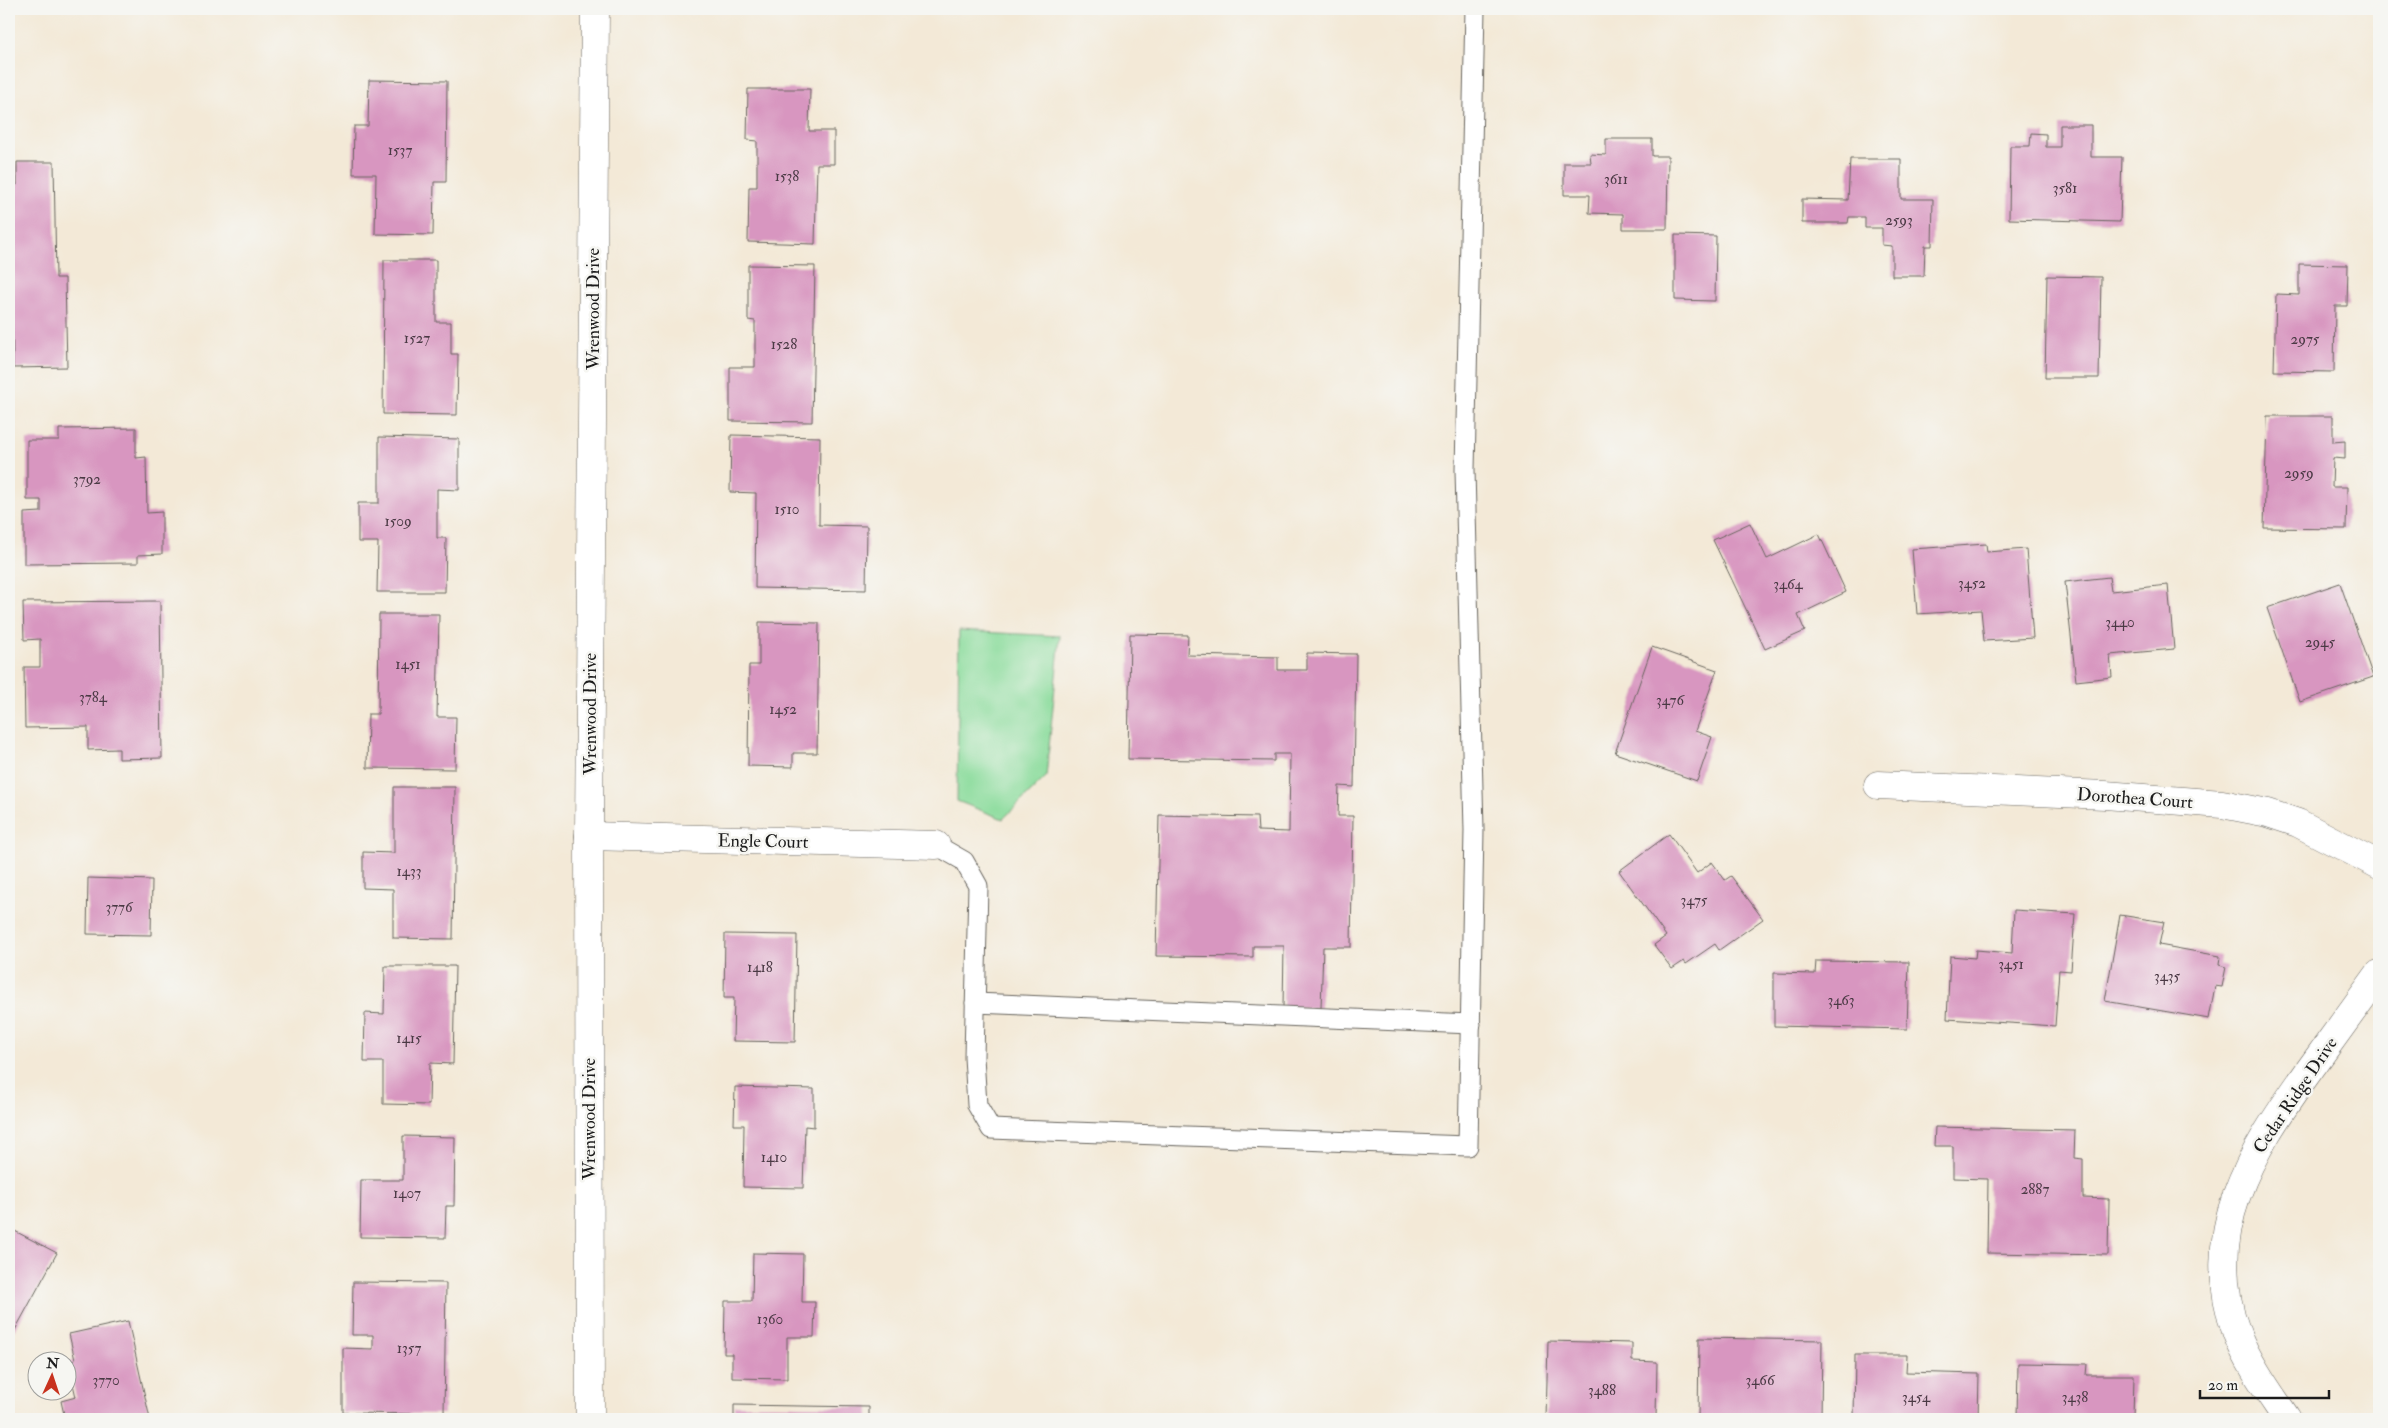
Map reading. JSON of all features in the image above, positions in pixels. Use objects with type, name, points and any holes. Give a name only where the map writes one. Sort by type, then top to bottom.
[{"type":"street","name":"Wrenwood Drive","points":[[590,1419],[589,836],[595,9]]},
{"type":"street","name":"Dorothea Court","points":[[1878,785],[2105,795],[2222,804],[2268,813],[2298,823],[2379,866]]},
{"type":"street","name":"Engle Court","points":[[589,836],[936,845]]},
{"type":"street","name":"Cedar Ridge Drive","points":[[2287,1419],[2250,1363],[2237,1334],[2228,1306],[2225,1250],[2231,1214],[2235,1196],[2245,1170],[2270,1125],[2379,974]]},
{"type":"lane","points":[[936,845],[964,861],[978,886],[974,1057],[978,1105],[991,1129],[1468,1146],[1474,830],[1465,470],[1475,9]]},
{"type":"lane","points":[[975,1003],[1471,1024]]},
{"type":"green space","points":[[959,631],[1060,636],[1046,777],[1003,819],[957,801]]},
{"type":"building","points":[[369,80],[447,81],[446,182],[434,182],[433,235],[375,234],[376,174],[353,174],[354,126],[368,126]]},
{"type":"building","points":[[748,89],[810,89],[809,131],[834,131],[834,164],[817,164],[815,244],[748,242],[749,187],[757,187],[757,141],[747,140]]},
{"type":"building","points":[[2060,125],[2091,125],[2091,157],[2122,157],[2120,222],[2009,219],[2010,146],[2030,146],[2031,133],[2046,134],[2046,147],[2060,147]]},
{"type":"building","points":[[1606,139],[1652,139],[1652,156],[1668,156],[1667,229],[1623,229],[1623,214],[1589,213],[1590,195],[1564,195],[1564,163],[1591,163],[1590,154],[1606,155]]},
{"type":"building","points":[[1850,159],[1901,159],[1901,199],[1933,199],[1932,246],[1925,246],[1924,276],[1892,276],[1892,246],[1882,245],[1882,228],[1865,228],[1865,217],[1849,217],[1848,223],[1802,223],[1802,199],[1848,200]]},
{"type":"building","points":[[17,162],[54,162],[56,278],[65,278],[67,367],[13,368],[12,278],[9,278],[9,185],[17,185]]},
{"type":"building","points":[[1675,235],[1716,236],[1715,301],[1675,300]]},
{"type":"building","points":[[384,260],[436,260],[436,322],[451,322],[451,354],[458,354],[457,415],[383,414]]},
{"type":"building","points":[[2299,264],[2348,265],[2347,306],[2335,306],[2334,372],[2274,371],[2276,294],[2299,295]]},
{"type":"building","points":[[748,265],[815,266],[812,422],[730,421],[730,367],[755,367],[755,321],[748,320]]},
{"type":"building","points":[[2047,276],[2101,277],[2099,378],[2045,378]]},
{"type":"building","points":[[2267,416],[2333,416],[2333,442],[2345,441],[2345,459],[2333,458],[2332,487],[2347,487],[2346,529],[2264,528]]},
{"type":"building","points":[[136,428],[136,458],[146,457],[147,513],[162,512],[162,554],[138,555],[138,563],[24,564],[24,513],[41,512],[41,500],[27,500],[27,440],[59,440],[59,429]]},
{"type":"building","points":[[731,435],[820,437],[819,525],[867,526],[866,590],[755,588],[756,493],[730,492]]},
{"type":"building","points":[[379,437],[459,439],[459,490],[437,489],[437,538],[446,538],[445,592],[377,592],[378,542],[358,542],[358,503],[379,503]]},
{"type":"building","points":[[1750,523],[1767,559],[1819,534],[1846,592],[1798,615],[1805,631],[1765,649],[1713,540]]},
{"type":"building","points":[[1986,544],[1987,552],[2026,549],[2033,638],[1984,641],[1981,610],[1917,614],[1912,549]]},
{"type":"building","points":[[2109,577],[2111,591],[2168,585],[2174,649],[2110,655],[2112,677],[2076,681],[2065,582]]},
{"type":"building","points":[[2340,583],[2373,677],[2300,702],[2267,608]]},
{"type":"building","points":[[160,601],[162,758],[119,759],[119,749],[88,750],[88,727],[25,728],[24,667],[40,667],[40,639],[24,640],[23,602]]},
{"type":"building","points":[[379,614],[439,614],[437,717],[456,717],[455,769],[367,768],[368,714],[378,714]]},
{"type":"building","points":[[759,622],[819,623],[817,753],[793,753],[793,767],[748,766],[749,665],[759,665]]},
{"type":"building","points":[[1130,634],[1188,635],[1187,655],[1278,657],[1278,670],[1307,670],[1307,653],[1356,654],[1354,787],[1339,786],[1338,816],[1353,816],[1351,947],[1323,947],[1321,1008],[1283,1007],[1284,946],[1253,946],[1253,957],[1156,956],[1159,815],[1257,817],[1258,831],[1289,832],[1290,754],[1274,754],[1274,761],[1128,759]]},
{"type":"building","points":[[1652,647],[1717,670],[1695,731],[1712,737],[1697,781],[1615,753]]},
{"type":"building","points":[[394,787],[455,787],[453,939],[393,938],[393,889],[363,888],[363,852],[394,853]]},
{"type":"building","points":[[1669,834],[1697,873],[1712,862],[1725,880],[1731,876],[1763,919],[1719,950],[1715,944],[1686,964],[1684,961],[1672,969],[1654,945],[1666,936],[1619,871]]},
{"type":"building","points":[[88,878],[152,880],[151,935],[87,934]]},
{"type":"building","points":[[2014,910],[2075,914],[2071,971],[2059,970],[2055,1026],[1947,1019],[1950,956],[1975,958],[1976,950],[2012,953]]},
{"type":"building","points":[[2120,915],[2164,922],[2159,945],[2220,956],[2219,965],[2226,967],[2222,987],[2215,986],[2209,1019],[2105,1001]]},
{"type":"building","points":[[725,934],[797,935],[795,1042],[733,1041],[734,998],[724,998]]},
{"type":"building","points":[[1816,961],[1909,962],[1907,1029],[1774,1026],[1774,973],[1815,974]]},
{"type":"building","points":[[385,966],[455,966],[453,1064],[430,1063],[429,1105],[383,1104],[383,1062],[364,1062],[365,1013],[384,1014]]},
{"type":"building","points":[[735,1087],[814,1089],[814,1127],[805,1126],[803,1188],[743,1187],[744,1125],[734,1125]]},
{"type":"building","points":[[1935,1127],[2075,1130],[2074,1158],[2083,1159],[2083,1198],[2109,1199],[2108,1255],[1987,1253],[1988,1179],[1953,1178],[1953,1146],[1934,1146]]},
{"type":"building","points":[[403,1136],[455,1137],[454,1206],[446,1206],[445,1238],[360,1237],[361,1180],[403,1180]]},
{"type":"building","points":[[9,1228],[57,1253],[15,1330],[9,1327]]},
{"type":"building","points":[[753,1253],[803,1254],[802,1302],[815,1302],[814,1337],[787,1337],[787,1379],[732,1378],[732,1354],[724,1354],[725,1301],[752,1301]]},
{"type":"building","points":[[353,1282],[446,1283],[444,1414],[343,1413],[343,1348],[373,1349],[373,1335],[352,1335]]},
{"type":"building","points":[[128,1321],[150,1419],[65,1419],[61,1401],[78,1400],[78,1350],[73,1350],[69,1334]]},
{"type":"building","points":[[1699,1338],[1822,1340],[1821,1419],[1698,1419]]},
{"type":"building","points":[[1548,1341],[1632,1343],[1632,1361],[1657,1362],[1656,1419],[1546,1419]]},
{"type":"building","points":[[1855,1355],[1907,1355],[1906,1372],[1979,1374],[1978,1419],[1854,1419]]},
{"type":"building","points":[[2018,1363],[2087,1364],[2086,1375],[2134,1375],[2133,1419],[2017,1419]]},
{"type":"building","points":[[734,1405],[869,1407],[869,1419],[734,1419]]}]
